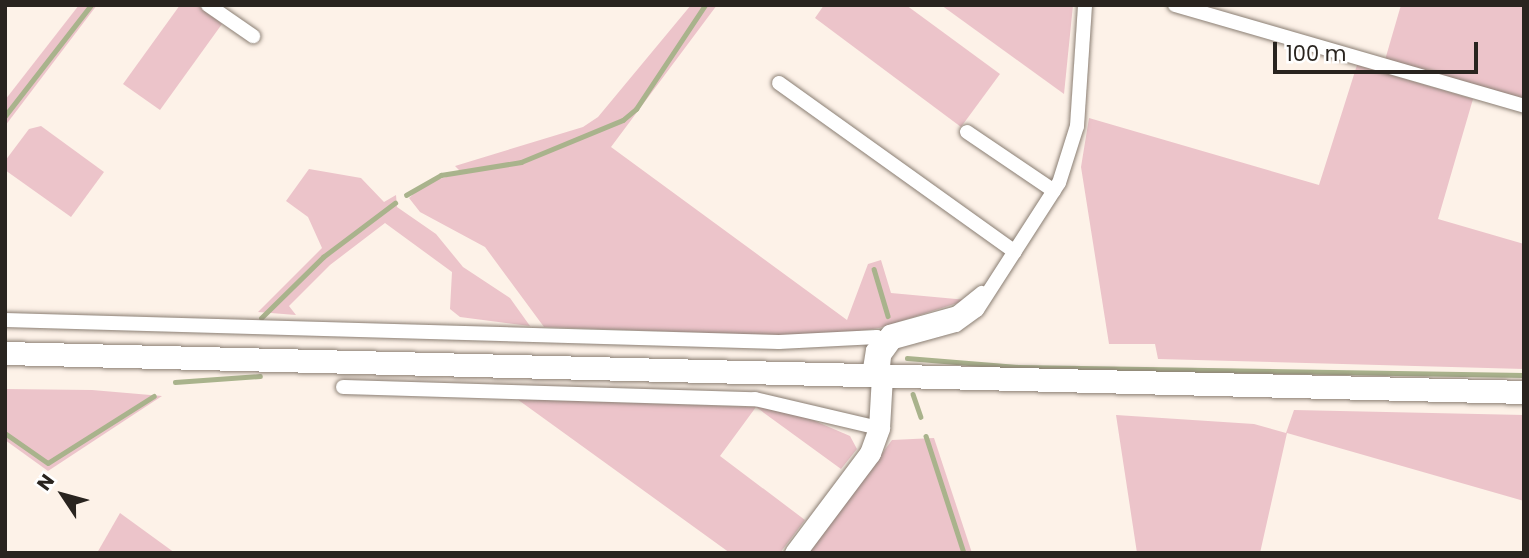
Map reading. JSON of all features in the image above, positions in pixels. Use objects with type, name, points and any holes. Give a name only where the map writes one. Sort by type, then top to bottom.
[{"type":"main road","points":[[5,353],[1524,392]]},
{"type":"street","points":[[208,5],[253,36]]},
{"type":"street","points":[[5,320],[779,342],[887,341],[967,319],[1054,191],[1077,126],[1085,5]]},
{"type":"street","points":[[1175,5],[1524,106]]},
{"type":"street","points":[[779,83],[1015,252]]},
{"type":"street","points":[[967,132],[1054,191]]},
{"type":"street","points":[[795,553],[849,480],[873,428],[876,375],[871,354],[887,341]]},
{"type":"street","points":[[343,387],[783,401],[873,428]]},
{"type":"shaded area","points":[[79,5],[97,5],[5,126],[5,100]]},
{"type":"shaded area","points":[[180,5],[197,5],[222,24],[160,110],[123,84]]},
{"type":"shaded area","points":[[691,5],[717,5],[611,147],[847,320],[868,264],[881,260],[891,293],[967,300],[879,328],[820,337],[544,327],[485,247],[420,212],[409,198],[427,182],[462,173],[455,166],[583,127],[598,117]]},
{"type":"shaded area","points":[[824,5],[906,5],[1000,74],[961,127],[815,18]]},
{"type":"shaded area","points":[[941,5],[1073,5],[1064,94]]},
{"type":"shaded area","points":[[1401,5],[1524,5],[1524,101],[1385,60]]},
{"type":"shaded area","points":[[1357,65],[1473,99],[1438,219],[1524,244],[1524,369],[1158,359],[1155,344],[1109,344],[1081,167],[1089,118],[1319,185]]},
{"type":"shaded area","points":[[41,126],[104,172],[71,217],[5,170],[5,161],[29,129]]},
{"type":"shaded area","points":[[309,169],[361,178],[384,202],[396,195],[397,207],[436,234],[463,267],[510,298],[530,326],[460,317],[450,309],[452,272],[385,223],[330,265],[289,306],[296,315],[258,312],[322,248],[308,217],[286,201]]},
{"type":"shaded area","points":[[5,389],[92,390],[162,396],[48,471],[5,440]]},
{"type":"shaded area","points":[[517,399],[756,407],[720,456],[805,520],[780,553],[730,553]]},
{"type":"shaded area","points":[[756,407],[794,412],[850,436],[857,449],[841,469]]},
{"type":"shaded area","points":[[1294,410],[1524,415],[1524,501],[1287,433],[1260,553],[1137,553],[1116,415],[1254,424],[1286,433]]},
{"type":"shaded area","points":[[934,438],[972,553],[809,553],[892,440]]},
{"type":"shaded area","points":[[120,513],[175,553],[97,553]]},
{"type":"waterway","points":[[5,116],[91,5]]},
{"type":"waterway","points":[[406,195],[441,175],[521,162],[623,120],[636,109],[705,5]]},
{"type":"waterway","points":[[261,318],[323,257],[395,203]]},
{"type":"waterway","points":[[874,269],[888,316]]},
{"type":"waterway","points":[[907,358],[1018,367],[1524,375]]},
{"type":"waterway","points":[[175,382],[260,376]]},
{"type":"waterway","points":[[913,394],[921,417]]},
{"type":"waterway","points":[[5,433],[48,463],[154,396]]},
{"type":"waterway","points":[[926,436],[964,553]]}]
